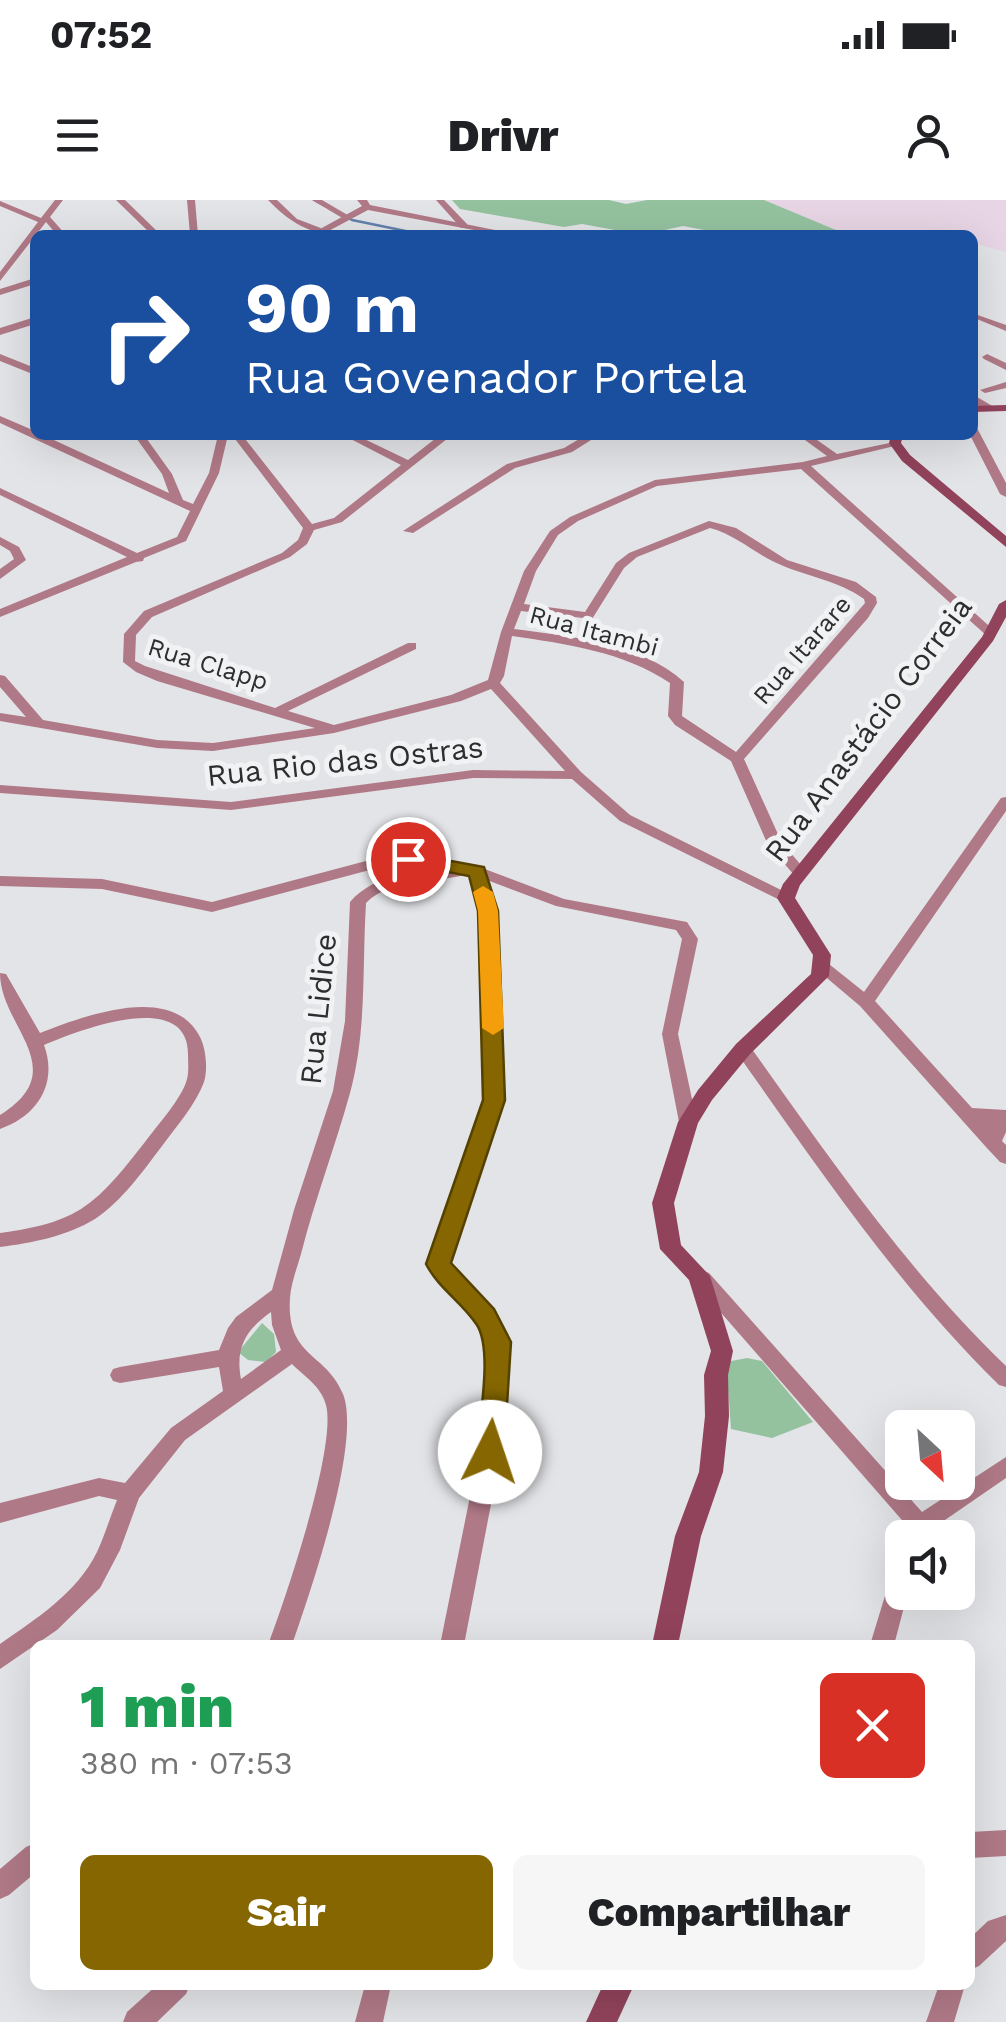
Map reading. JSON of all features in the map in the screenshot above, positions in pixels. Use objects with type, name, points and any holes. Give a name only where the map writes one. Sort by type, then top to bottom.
[{"type":"main road","points":[[978,409],[1006,408]]},
{"type":"main road","points":[[897,440],[1006,544]]},
{"type":"main road","name":"Rua Anastácio Correia","points":[[823,968],[822,955],[786,898],[800,873],[995,638],[1006,604]]},
{"type":"main road","points":[[665,1640],[688,1536],[711,1472],[717,1416],[716,1375],[722,1350],[700,1276],[671,1249],[664,1228],[663,1203],[688,1122],[721,1073],[814,984],[823,968]]},
{"type":"main road","points":[[602,2022],[617,1990]]},
{"type":"street","points":[[120,200],[152,230]]},
{"type":"street","points":[[192,200],[194,230]]},
{"type":"street","points":[[272,200],[310,230]]},
{"type":"street","points":[[316,200],[348,218]]},
{"type":"street","points":[[25,212],[56,202]]},
{"type":"street","points":[[36,230],[56,202]]},
{"type":"street","points":[[325,230],[348,218],[364,203],[486,230]]},
{"type":"street","points":[[0,204],[44,220],[56,230]]},
{"type":"street","points":[[422,218],[442,205],[464,226]]},
{"type":"street","points":[[0,278],[30,238]]},
{"type":"street","points":[[0,248],[17,254]]},
{"type":"street","points":[[0,292],[30,283]]},
{"type":"street","points":[[978,314],[1006,328]]},
{"type":"street","points":[[0,332],[30,322]]},
{"type":"street","points":[[0,357],[30,370]]},
{"type":"street","points":[[987,357],[1006,367]]},
{"type":"street","points":[[986,390],[1006,385]]},
{"type":"street","points":[[978,401],[990,408]]},
{"type":"street","points":[[0,419],[30,430]]},
{"type":"street","points":[[55,440],[194,509]]},
{"type":"street","points":[[143,440],[167,474],[178,501]]},
{"type":"street","points":[[1,595],[5,610],[182,540],[214,473],[222,440]]},
{"type":"street","points":[[241,440],[308,528],[338,520],[440,440]]},
{"type":"street","points":[[358,440],[407,464]]},
{"type":"street","points":[[409,531],[511,466],[568,450],[585,440]]},
{"type":"street","points":[[811,440],[836,456]]},
{"type":"street","points":[[0,717],[158,744],[236,746],[334,729],[443,702],[494,683],[504,662],[507,632],[520,599],[544,546],[566,523],[656,483],[803,465],[892,440]]},
{"type":"street","points":[[978,440],[1006,494]]},
{"type":"street","points":[[803,465],[995,638]]},
{"type":"street","points":[[0,490],[139,559]]},
{"type":"street","name":"Rua Itarare","points":[[520,599],[586,617],[594,612],[620,566],[633,554],[709,524],[732,530],[783,562],[844,582],[870,597],[864,615],[736,759]]},
{"type":"street","name":"Rua Clapp","points":[[308,528],[303,542],[286,556],[162,605],[138,622],[128,643],[129,662],[142,672],[334,729]]},
{"type":"street","points":[[0,540],[15,549],[20,560],[0,574]]},
{"type":"street","name":"Rua Itambi","points":[[507,632],[624,657],[666,674],[677,682],[675,716],[736,759]]},
{"type":"street","points":[[280,710],[412,646]]},
{"type":"street","points":[[0,679],[39,724]]},
{"type":"street","points":[[494,683],[576,774],[636,826],[699,852],[786,898]]},
{"type":"street","points":[[736,759],[775,845],[800,873]]},
{"type":"street","name":"Rua Rio das Ostras","points":[[0,789],[231,806],[473,774],[576,774]]},
{"type":"street","points":[[866,1002],[1006,802]]},
{"type":"street","points":[[984,833],[1006,838]]},
{"type":"street","points":[[0,881],[102,884],[212,906],[381,862],[428,860],[474,871],[549,900],[681,926],[690,933],[670,1034],[688,1122]]},
{"type":"street","points":[[453,1640],[490,1452],[498,1342],[485,1316],[448,1280],[438,1264],[494,1100],[488,911],[474,871]]},
{"type":"street","name":"Rua Lidice","points":[[288,1349],[281,1294],[306,1191],[346,1076],[358,902],[366,893],[386,884],[474,871]]},
{"type":"street","points":[[823,968],[866,1002],[967,1114],[1001,1129]]},
{"type":"street","points":[[0,978],[37,1041],[43,1074],[36,1092],[0,1123]]},
{"type":"street","points":[[0,1240],[50,1230],[91,1212],[118,1186],[196,1080],[200,1058],[188,1028],[177,1019],[148,1011],[98,1017],[37,1041]]},
{"type":"street","points":[[743,1049],[886,1252],[965,1342],[1006,1379]]},
{"type":"street","points":[[967,1114],[1001,1129]]},
{"type":"street","points":[[1001,1129],[1006,1157]]},
{"type":"street","points":[[700,1276],[909,1520]]},
{"type":"street","points":[[234,1392],[226,1368],[237,1326],[281,1294]]},
{"type":"street","points":[[0,1658],[60,1612],[91,1582],[109,1551],[130,1493],[178,1434],[288,1349],[319,1373],[338,1410],[337,1435],[281,1640]]},
{"type":"street","points":[[120,1375],[228,1357]]},
{"type":"street","points":[[933,1520],[1006,1466]]},
{"type":"street","points":[[0,1513],[98,1487],[130,1493]]},
{"type":"street","points":[[883,1640],[892,1610]]},
{"type":"street","points":[[975,1845],[1006,1843]]},
{"type":"street","points":[[0,1886],[30,1860]]},
{"type":"street","points":[[975,1952],[997,1930],[1006,1928]]},
{"type":"street","points":[[137,2022],[172,1990]]},
{"type":"street","points":[[368,2022],[377,1990]]},
{"type":"street","points":[[940,2022],[950,1990]]},
{"type":"shaded area","points":[[764,200],[1006,200],[1006,252],[978,244],[978,230],[836,230]]},
{"type":"green space","points":[[452,200],[609,200],[626,204],[647,200],[764,200],[836,230],[704,230],[683,226],[615,230],[582,224],[564,227],[460,209]]},
{"type":"green space","points":[[262,1323],[274,1334],[276,1352],[266,1362],[248,1360],[238,1352]]},
{"type":"green space","points":[[747,1358],[762,1361],[813,1422],[772,1438],[731,1429],[726,1362]]},
{"type":"waterway","points":[[314,200],[352,220],[401,230]]},
{"type":"slow traffic","points":[[483,892],[488,911],[493,1028]]},
{"type":"route","points":[[408,859],[477,872],[488,911],[494,1100],[438,1264],[448,1280],[485,1316],[498,1342],[490,1452]]}]
